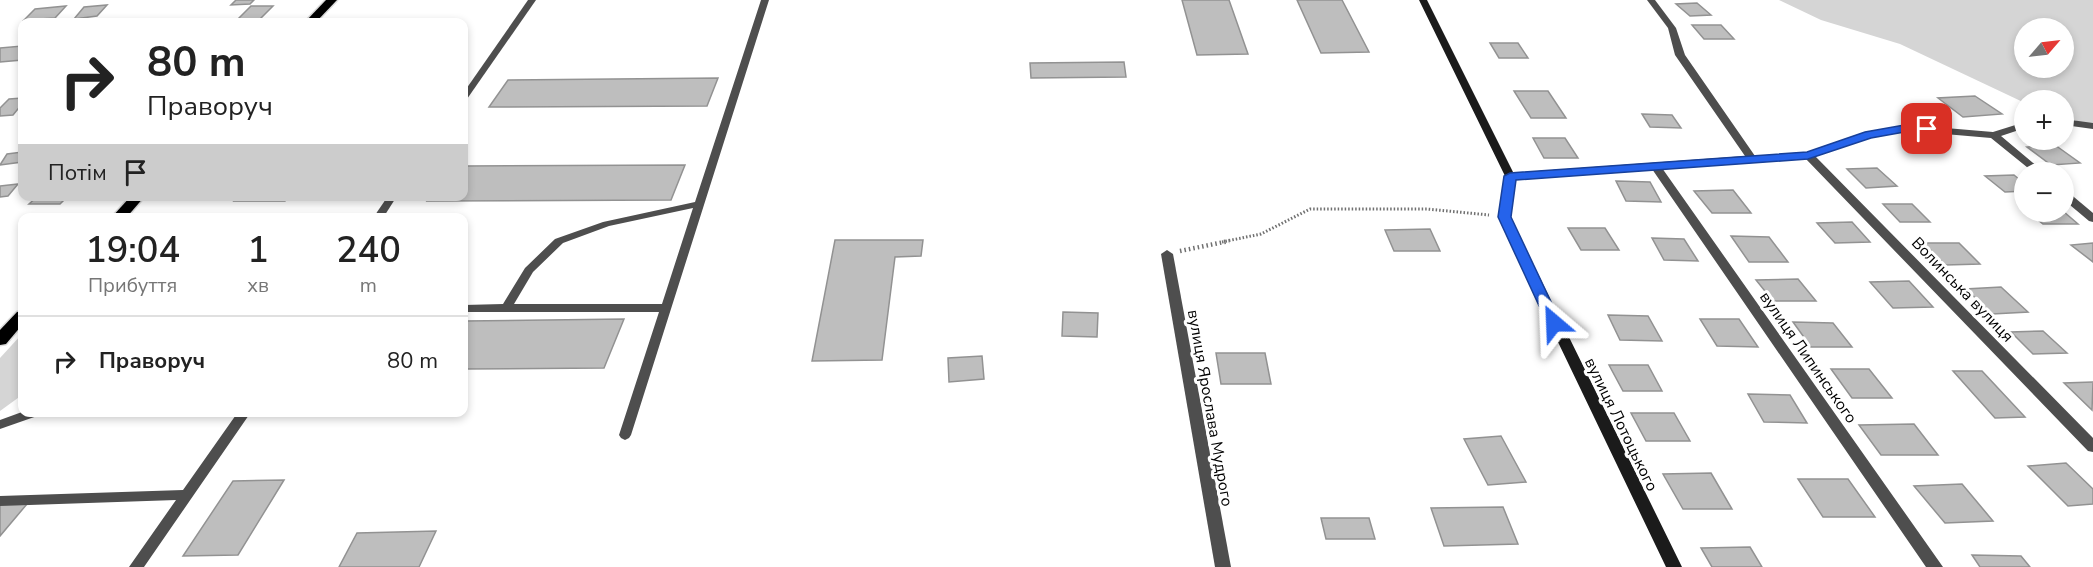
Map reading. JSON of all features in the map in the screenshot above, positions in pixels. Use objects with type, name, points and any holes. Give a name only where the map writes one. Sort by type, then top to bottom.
[{"type":"main road","points":[[314,18],[332,0]]},
{"type":"main road","points":[[123,213],[134,201]]},
{"type":"main road","points":[[0,340],[18,320]]},
{"type":"street","points":[[1423,0],[1510,176],[1504,217]]},
{"type":"street","points":[[1651,0],[1672,28],[1680,55],[1752,159]]},
{"type":"street","points":[[2074,123],[2093,126]]},
{"type":"street","points":[[1510,176],[1808,155],[1869,134],[1910,128],[1994,135],[2014,129]]},
{"type":"street","points":[[1994,135],[2027,162]]},
{"type":"street","name":"Волинська вулиця","points":[[1808,155],[2093,447]]},
{"type":"street","name":"вулиця Липинського","points":[[1655,165],[1935,567]]},
{"type":"street","points":[[2074,203],[2093,219]]},
{"type":"street","name":"вулиця Лотоцького","points":[[1504,217],[1674,567]]},
{"type":"street","name":"вулиця Ярослава Мудрого","points":[[1167,254],[1223,567]]},
{"type":"lane","points":[[468,91],[532,0]]},
{"type":"lane","points":[[625,435],[765,0]]},
{"type":"lane","points":[[506,308],[529,270],[559,241],[606,224],[700,204]]},
{"type":"lane","points":[[468,308],[667,308]]},
{"type":"lane","points":[[0,425],[22,417]]},
{"type":"lane","points":[[136,567],[242,417]]},
{"type":"lane","points":[[0,501],[188,495]]},
{"type":"path","points":[[1167,254],[1261,234],[1310,209],[1427,209],[1504,217]]},
{"type":"shaded area","points":[[1779,0],[2093,0],[2093,126],[2074,120],[2074,90],[2014,90],[2014,98],[1900,44],[1821,20]]},
{"type":"shaded area","points":[[18,338],[18,398],[0,411],[0,358]]},
{"type":"building","points":[[236,0],[254,0],[250,4],[231,5]]},
{"type":"building","points":[[1182,0],[1229,0],[1248,54],[1197,55]]},
{"type":"building","points":[[1297,0],[1342,0],[1369,52],[1321,53]]},
{"type":"building","points":[[1697,3],[1711,15],[1690,16],[1676,4]]},
{"type":"building","points":[[107,5],[97,16],[75,18],[84,7]]},
{"type":"building","points":[[66,6],[55,18],[26,18],[35,9]]},
{"type":"building","points":[[251,6],[273,6],[261,18],[239,18]]},
{"type":"building","points":[[1692,25],[1721,25],[1734,39],[1704,39]]},
{"type":"building","points":[[1490,43],[1518,43],[1528,58],[1499,58]]},
{"type":"building","points":[[18,46],[18,60],[0,62],[0,48]]},
{"type":"building","points":[[1124,62],[1126,77],[1031,78],[1030,63]]},
{"type":"building","points":[[718,78],[707,106],[489,107],[508,80]]},
{"type":"building","points":[[1514,91],[1548,91],[1566,118],[1531,118]]},
{"type":"building","points":[[1975,96],[2002,114],[1963,117],[1938,98]]},
{"type":"building","points":[[18,98],[18,109],[13,115],[0,116],[0,108],[9,99]]},
{"type":"building","points":[[1642,114],[1672,115],[1681,128],[1650,127]]},
{"type":"building","points":[[1533,138],[1565,138],[1578,158],[1544,158]]},
{"type":"building","points":[[2031,150],[2062,150],[2080,163],[2074,162],[2047,162]]},
{"type":"building","points":[[18,153],[18,163],[0,165],[7,154]]},
{"type":"building","points":[[685,165],[671,200],[468,201],[468,166]]},
{"type":"building","points":[[1877,168],[1897,186],[1866,188],[1847,169]]},
{"type":"building","points":[[2014,175],[2014,192],[2005,192],[1985,176]]},
{"type":"building","points":[[1616,181],[1650,182],[1661,202],[1626,201]]},
{"type":"building","points":[[18,184],[8,196],[0,197],[0,186]]},
{"type":"building","points":[[1733,190],[1751,213],[1712,213],[1694,191]]},
{"type":"building","points":[[32,201],[63,201],[60,204],[29,204]]},
{"type":"building","points":[[1883,204],[1912,204],[1930,222],[1900,222]]},
{"type":"building","points":[[2074,221],[2078,224],[2043,224],[2040,222]]},
{"type":"building","points":[[1852,222],[1870,242],[1835,243],[1817,223]]},
{"type":"building","points":[[1568,228],[1605,228],[1619,250],[1581,250]]},
{"type":"building","points":[[1430,229],[1440,251],[1394,251],[1385,230]]},
{"type":"building","points":[[1731,236],[1769,237],[1788,262],[1749,262]]},
{"type":"building","points":[[1652,238],[1684,239],[1698,261],[1664,260]]},
{"type":"building","points":[[835,240],[923,240],[921,256],[895,257],[882,360],[812,361]]},
{"type":"building","points":[[1924,243],[1959,243],[1980,264],[1945,265]]},
{"type":"building","points":[[2093,243],[2093,262],[2071,245]]},
{"type":"building","points":[[1798,279],[1816,301],[1773,301],[1756,280]]},
{"type":"building","points":[[1909,281],[1933,307],[1893,308],[1870,282]]},
{"type":"building","points":[[2001,287],[2028,312],[1992,314],[1966,289]]},
{"type":"building","points":[[1063,312],[1098,313],[1097,337],[1062,336]]},
{"type":"building","points":[[1608,315],[1648,316],[1662,341],[1620,340]]},
{"type":"building","points":[[624,319],[604,368],[468,369],[468,321]]},
{"type":"building","points":[[1700,319],[1739,319],[1758,347],[1717,346]]},
{"type":"building","points":[[1793,322],[1833,323],[1852,347],[1811,347]]},
{"type":"building","points":[[2043,331],[2067,353],[2033,354],[2011,332]]},
{"type":"building","points":[[1216,353],[1265,353],[1271,384],[1221,384]]},
{"type":"building","points":[[982,356],[984,379],[949,382],[948,358]]},
{"type":"building","points":[[1609,365],[1648,365],[1662,391],[1623,391]]},
{"type":"building","points":[[1831,369],[1869,369],[1892,398],[1852,398]]},
{"type":"building","points":[[1953,371],[1982,371],[2025,417],[1995,418]]},
{"type":"building","points":[[2093,382],[2092,410],[2064,383]]},
{"type":"building","points":[[1748,394],[1790,395],[1807,423],[1764,422]]},
{"type":"building","points":[[1631,413],[1674,413],[1690,441],[1646,441]]},
{"type":"building","points":[[1914,424],[1938,455],[1881,455],[1859,425]]},
{"type":"building","points":[[1501,436],[1526,482],[1488,485],[1464,439]]},
{"type":"building","points":[[2066,463],[2093,489],[2093,504],[2068,506],[2028,466]]},
{"type":"building","points":[[1711,473],[1732,509],[1683,509],[1663,474]]},
{"type":"building","points":[[1798,479],[1848,479],[1875,517],[1823,517]]},
{"type":"building","points":[[284,480],[238,555],[183,556],[233,481]]},
{"type":"building","points":[[1962,484],[1993,521],[1945,523],[1914,486]]},
{"type":"building","points":[[0,504],[27,504],[0,536]]},
{"type":"building","points":[[1503,507],[1518,544],[1444,546],[1431,508]]},
{"type":"building","points":[[1321,518],[1369,518],[1375,539],[1326,539]]},
{"type":"building","points":[[436,531],[419,567],[339,567],[357,533]]},
{"type":"building","points":[[1750,547],[1762,567],[1712,567],[1701,548]]},
{"type":"building","points":[[1972,555],[2021,556],[2030,567],[1980,567]]},
{"type":"route","points":[[1554,323],[1504,217],[1510,176],[1808,155],[1869,134],[1910,128],[1927,129]]}]
